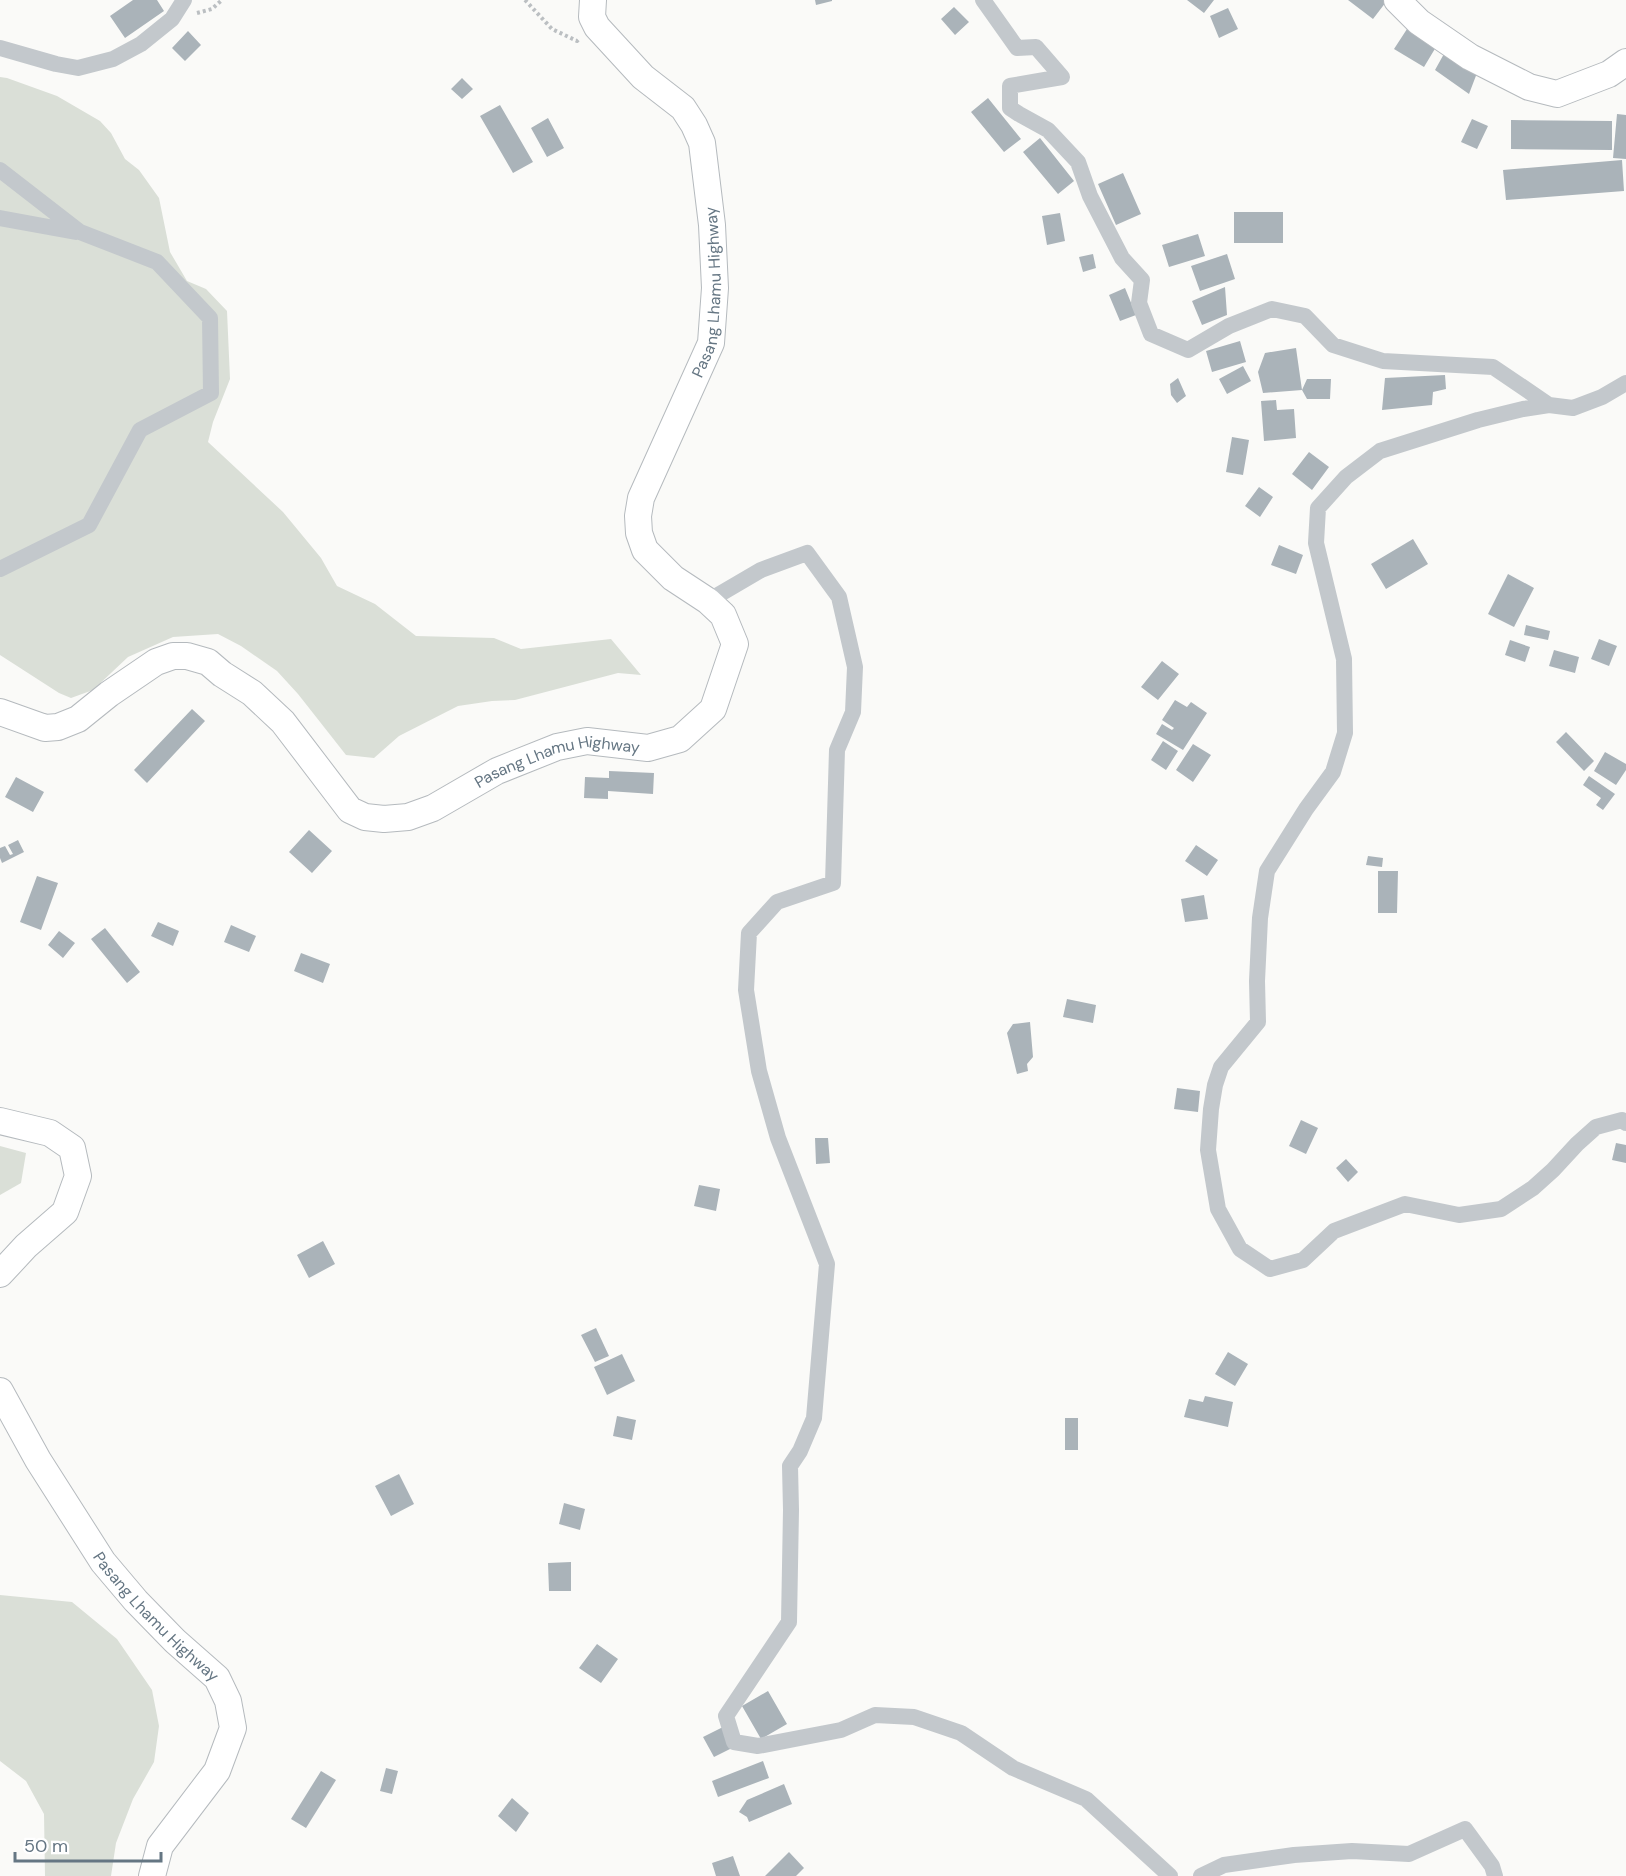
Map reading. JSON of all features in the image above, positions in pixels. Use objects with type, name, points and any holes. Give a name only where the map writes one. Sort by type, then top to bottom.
[{"type":"main road","points":[[593,0],[592,17],[597,27]]},
{"type":"main road","points":[[1397,0],[1419,22],[1470,57],[1529,87],[1547,92],[1557,94],[1581,85],[1609,74],[1626,62]]},
{"type":"main road","name":"Pasang Lhamu Highway","points":[[0,712],[45,728],[58,727],[78,719],[109,694],[156,662],[173,656],[187,656],[208,662],[252,693],[283,722],[350,810],[364,817],[374,818],[408,817],[433,808],[497,771],[557,747],[587,741],[648,748],[680,738],[713,709],[735,644],[723,615],[673,578],[645,550],[639,533],[638,516],[641,498],[711,343],[715,288],[712,225],[702,143],[683,108],[644,77],[597,27]]},
{"type":"main road","points":[[0,1121],[50,1133],[72,1148],[78,1176],[65,1212],[26,1246],[0,1274]]},
{"type":"main road","name":"Pasang Lhamu Highway","points":[[0,1391],[38,1460],[103,1562],[136,1601],[175,1641],[217,1678],[228,1701],[233,1728],[217,1771],[160,1846],[152,1876]]},
{"type":"street","points":[[0,48],[78,68],[112,59],[141,44],[172,19],[184,0]]},
{"type":"street","points":[[984,0],[1017,48],[1036,47],[1062,77],[1010,86],[1011,108],[1048,130],[1078,162],[1090,196],[1122,258],[1142,279],[1139,303],[1150,334],[1188,350],[1229,326],[1272,309],[1305,316],[1333,345],[1383,361],[1493,367],[1549,405]]},
{"type":"street","points":[[0,170],[80,232]]},
{"type":"street","points":[[0,218],[80,232],[157,262],[210,318],[211,393],[140,430],[89,525],[0,569]]},
{"type":"street","points":[[1626,383],[1602,398],[1573,408],[1549,405],[1522,409],[1478,420],[1380,451],[1346,477],[1318,508],[1316,543],[1344,659],[1345,733],[1333,772],[1306,809],[1267,871],[1260,918],[1258,1022],[1221,1067],[1211,1109],[1208,1150],[1218,1209],[1240,1249],[1270,1269],[1303,1260],[1334,1231],[1405,1204],[1459,1215],[1502,1209],[1546,1176],[1596,1127],[1622,1120],[1626,1123]]},
{"type":"street","points":[[708,602],[761,570],[807,553],[839,597],[855,667],[853,712],[837,750],[833,883],[777,902],[749,933],[746,990],[759,1071],[778,1138],[826,1264],[814,1418],[800,1451],[790,1466],[789,1622],[726,1716],[734,1742],[758,1746],[841,1730],[875,1715],[914,1717],[961,1733],[1013,1768],[1086,1799],[1170,1876]]},
{"type":"street","points":[[1201,1876],[1224,1864],[1293,1855],[1352,1851],[1409,1854],[1465,1829],[1492,1866],[1495,1876]]},
{"type":"path","points":[[525,0],[552,28],[576,41],[597,27]]},
{"type":"shaded area","points":[[0,77],[57,96],[100,121],[111,133],[125,159],[139,170],[159,198],[170,252],[187,281],[206,289],[227,311],[230,379],[213,422],[208,442],[283,512],[321,558],[337,586],[375,604],[416,636],[494,638],[521,649],[611,639],[641,675],[618,673],[515,700],[458,706],[399,736],[374,758],[346,755],[277,671],[241,646],[218,634],[173,637],[128,657],[93,690],[71,698],[59,693],[0,655]]},
{"type":"shaded area","points":[[0,1146],[26,1153],[21,1183],[0,1195]]},
{"type":"shaded area","points":[[0,1595],[72,1602],[117,1639],[152,1690],[159,1726],[154,1762],[133,1799],[116,1843],[111,1876],[45,1876],[44,1814],[26,1781],[0,1761]]},
{"type":"building","points":[[133,0],[157,0],[164,11],[125,38],[110,16]]},
{"type":"building","points":[[815,0],[832,0],[832,1],[816,5]]},
{"type":"building","points":[[1187,0],[1214,0],[1204,13]]},
{"type":"building","points":[[1348,0],[1384,0],[1386,2],[1373,19]]},
{"type":"building","points":[[954,7],[969,22],[955,35],[941,19]]},
{"type":"building","points":[[1228,8],[1238,29],[1219,38],[1210,16]]},
{"type":"building","points":[[1407,29],[1436,47],[1424,67],[1394,49]]},
{"type":"building","points":[[188,31],[201,45],[185,61],[172,48]]},
{"type":"building","points":[[1445,52],[1477,73],[1469,94],[1435,70]]},
{"type":"building","points":[[462,78],[473,89],[462,99],[451,89]]},
{"type":"building","points":[[988,98],[1021,139],[1004,152],[971,112]]},
{"type":"building","points":[[500,105],[533,162],[513,173],[480,116]]},
{"type":"building","points":[[1617,114],[1626,115],[1626,159],[1613,158]]},
{"type":"building","points":[[548,118],[564,148],[547,157],[531,128]]},
{"type":"building","points":[[1472,119],[1488,126],[1477,149],[1461,142]]},
{"type":"building","points":[[1511,120],[1612,121],[1612,150],[1511,149]]},
{"type":"building","points":[[1040,138],[1074,181],[1058,194],[1023,152]]},
{"type":"building","points":[[1622,160],[1624,191],[1506,200],[1503,170]]},
{"type":"building","points":[[1123,173],[1141,214],[1116,225],[1098,184]]},
{"type":"building","points":[[1234,212],[1283,212],[1283,243],[1234,243]]},
{"type":"building","points":[[1060,213],[1065,241],[1047,245],[1042,216]]},
{"type":"building","points":[[1198,234],[1205,256],[1169,267],[1162,245]]},
{"type":"building","points":[[1093,254],[1096,268],[1083,272],[1079,257]]},
{"type":"building","points":[[1227,254],[1235,279],[1200,291],[1191,266]]},
{"type":"building","points":[[1225,287],[1227,315],[1202,325],[1192,301]]},
{"type":"building","points":[[1125,288],[1136,315],[1120,321],[1109,295]]},
{"type":"building","points":[[1240,341],[1246,362],[1212,372],[1206,351]]},
{"type":"building","points":[[1296,348],[1302,390],[1263,393],[1258,372],[1265,353]]},
{"type":"building","points":[[1243,366],[1251,381],[1227,394],[1219,379]]},
{"type":"building","points":[[1445,375],[1446,389],[1433,392],[1432,405],[1382,410],[1385,378]]},
{"type":"building","points":[[1178,378],[1186,396],[1177,403],[1171,395],[1170,384]]},
{"type":"building","points":[[1307,379],[1331,379],[1330,399],[1307,399],[1302,390]]},
{"type":"building","points":[[1276,400],[1277,410],[1294,409],[1296,438],[1264,441],[1261,401]]},
{"type":"building","points":[[1232,437],[1249,440],[1243,475],[1226,472]]},
{"type":"building","points":[[1309,452],[1329,467],[1312,490],[1292,474]]},
{"type":"building","points":[[1259,487],[1273,497],[1260,517],[1245,506]]},
{"type":"building","points":[[1413,539],[1428,564],[1386,589],[1371,564]]},
{"type":"building","points":[[1279,545],[1303,555],[1296,574],[1271,565]]},
{"type":"building","points":[[1508,574],[1534,588],[1514,627],[1488,614]]},
{"type":"building","points":[[1526,625],[1550,631],[1548,640],[1524,635]]},
{"type":"building","points":[[1599,639],[1617,646],[1609,666],[1591,659]]},
{"type":"building","points":[[1510,640],[1530,647],[1525,662],[1505,655]]},
{"type":"building","points":[[1554,650],[1579,657],[1575,673],[1549,666]]},
{"type":"building","points":[[1162,661],[1179,674],[1158,700],[1141,687]]},
{"type":"building","points":[[1175,700],[1187,707],[1191,702],[1207,713],[1183,750],[1156,734],[1162,724],[1172,730],[1174,728],[1162,720]]},
{"type":"building","points":[[192,709],[205,721],[147,783],[134,770]]},
{"type":"building","points":[[1566,732],[1594,761],[1584,771],[1556,742]]},
{"type":"building","points":[[1163,741],[1178,751],[1166,770],[1151,760]]},
{"type":"building","points":[[1193,744],[1211,755],[1193,782],[1176,770]]},
{"type":"building","points":[[1605,752],[1626,764],[1626,770],[1616,785],[1594,771]]},
{"type":"building","points":[[609,771],[654,773],[653,794],[608,791],[608,799],[584,798],[585,777],[609,778]]},
{"type":"building","points":[[1589,776],[1615,794],[1603,810],[1596,805],[1601,798],[1583,785]]},
{"type":"building","points":[[16,777],[44,792],[33,812],[5,797]]},
{"type":"building","points":[[309,830],[332,851],[312,873],[289,852]]},
{"type":"building","points":[[18,840],[24,852],[2,863],[0,848],[5,846],[10,855],[13,854],[8,845]]},
{"type":"building","points":[[1196,845],[1218,860],[1207,876],[1185,861]]},
{"type":"building","points":[[1368,856],[1383,858],[1382,867],[1366,865]]},
{"type":"building","points":[[1378,871],[1398,871],[1397,913],[1378,913]]},
{"type":"building","points":[[37,876],[58,883],[41,930],[20,922]]},
{"type":"building","points":[[1204,895],[1208,919],[1185,922],[1181,899]]},
{"type":"building","points":[[158,922],[179,931],[173,946],[151,936]]},
{"type":"building","points":[[231,925],[256,936],[249,952],[224,942]]},
{"type":"building","points":[[105,928],[140,972],[127,983],[91,939]]},
{"type":"building","points":[[59,931],[75,943],[63,958],[48,945]]},
{"type":"building","points":[[301,953],[330,964],[323,983],[294,971]]},
{"type":"building","points":[[1067,999],[1096,1005],[1093,1023],[1063,1017]]},
{"type":"building","points":[[1030,1022],[1033,1057],[1027,1064],[1028,1071],[1017,1074],[1007,1033],[1013,1024]]},
{"type":"building","points":[[1177,1088],[1200,1091],[1198,1112],[1174,1109]]},
{"type":"building","points":[[1301,1120],[1318,1128],[1306,1154],[1289,1146]]},
{"type":"building","points":[[815,1138],[828,1138],[830,1163],[816,1164]]},
{"type":"building","points":[[1616,1143],[1626,1145],[1626,1163],[1612,1160]]},
{"type":"building","points":[[1346,1159],[1358,1172],[1348,1182],[1336,1168]]},
{"type":"building","points":[[699,1185],[720,1189],[716,1211],[694,1206]]},
{"type":"building","points":[[323,1241],[335,1264],[309,1278],[297,1255]]},
{"type":"building","points":[[596,1328],[609,1356],[595,1362],[581,1335]]},
{"type":"building","points":[[1228,1352],[1248,1364],[1235,1386],[1215,1374]]},
{"type":"building","points":[[622,1354],[635,1381],[607,1395],[594,1367]]},
{"type":"building","points":[[1205,1396],[1233,1402],[1228,1427],[1184,1417],[1189,1399],[1203,1402]]},
{"type":"building","points":[[617,1416],[636,1420],[632,1440],[613,1436]]},
{"type":"building","points":[[1065,1418],[1078,1418],[1078,1450],[1065,1450]]},
{"type":"building","points":[[399,1474],[414,1504],[391,1516],[375,1486]]},
{"type":"building","points":[[564,1503],[585,1509],[580,1530],[559,1524]]},
{"type":"building","points":[[571,1562],[571,1591],[549,1591],[548,1563]]},
{"type":"building","points":[[597,1644],[618,1659],[601,1683],[579,1668]]},
{"type":"building","points":[[768,1691],[787,1724],[761,1739],[742,1706]]},
{"type":"building","points":[[725,1726],[736,1746],[714,1757],[703,1737]]},
{"type":"building","points":[[763,1761],[769,1778],[718,1797],[712,1781]]},
{"type":"building","points":[[386,1768],[398,1771],[392,1794],[380,1791]]},
{"type":"building","points":[[321,1771],[336,1780],[306,1828],[291,1819]]},
{"type":"building","points":[[784,1784],[792,1804],[749,1822],[747,1817],[739,1812],[747,1800]]},
{"type":"building","points":[[512,1798],[529,1813],[516,1832],[498,1816]]},
{"type":"building","points":[[789,1852],[804,1868],[796,1876],[765,1876]]},
{"type":"building","points":[[733,1856],[740,1876],[716,1876],[712,1863]]}]
